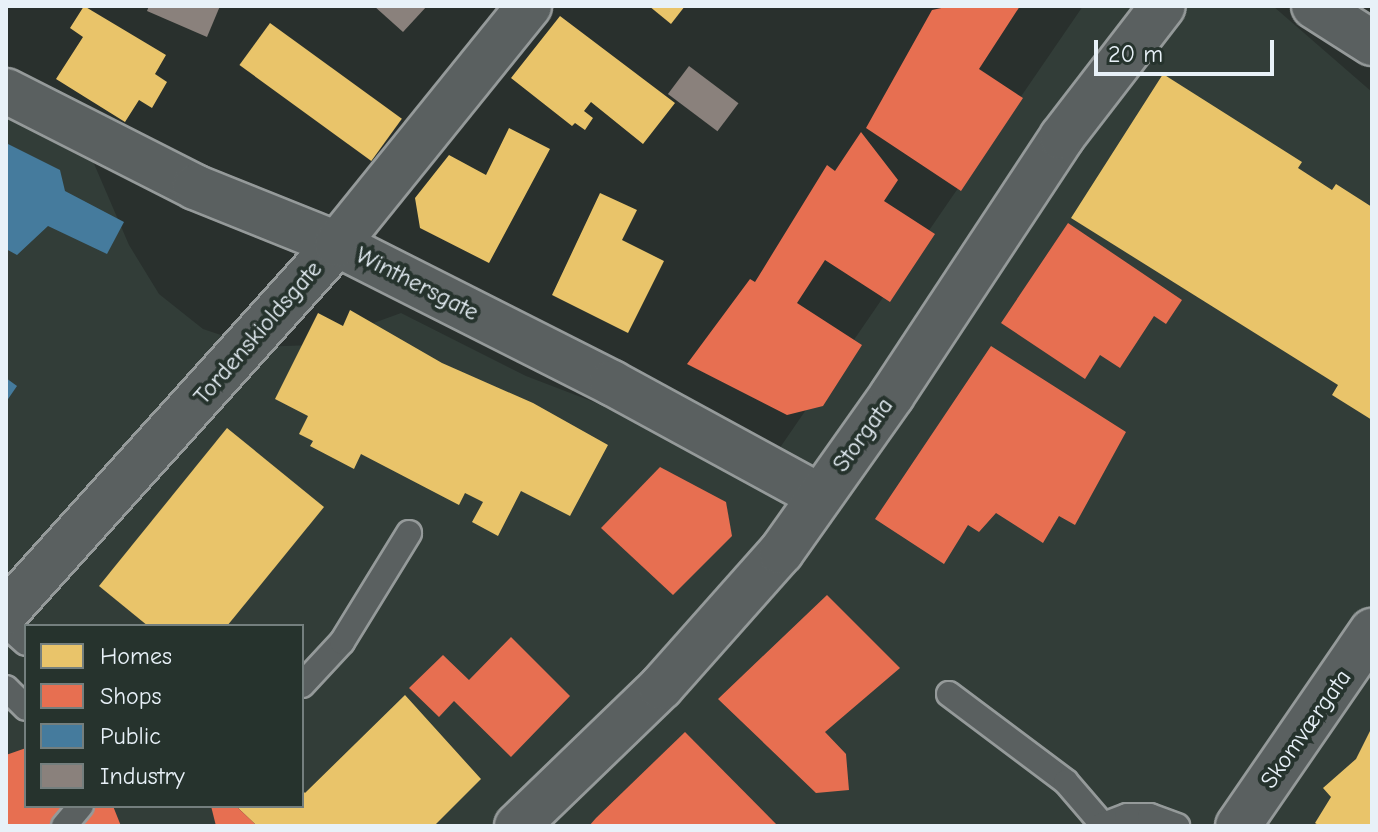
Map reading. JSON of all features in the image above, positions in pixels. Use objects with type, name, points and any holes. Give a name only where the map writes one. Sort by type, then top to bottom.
[{"type":"street","name":"Tordenskioldsgate","points":[[6,612],[337,244],[529,6]]},
{"type":"street","name":"Storgata","points":[[517,826],[661,687],[781,552],[892,395],[1062,137],[1163,6]]},
{"type":"street","points":[[1314,6],[1372,43]]},
{"type":"street","name":"Winthersgate","points":[[6,91],[195,187],[337,244],[612,383],[819,496]]},
{"type":"street","name":"Skomværgata","points":[[1238,826],[1372,631]]},
{"type":"lane","points":[[304,683],[342,642],[409,533]]},
{"type":"lane","points":[[6,625],[24,641]]},
{"type":"lane","points":[[6,688],[24,706]]},
{"type":"lane","points":[[949,694],[1066,782],[1102,825],[1127,816],[1150,816],[1177,826]]},
{"type":"lane","points":[[64,826],[79,808]]},
{"type":"shaded area","points":[[1083,6],[1273,6],[1372,92],[1372,826],[6,826],[6,115],[92,159],[129,245],[159,294],[203,329],[257,347],[313,345],[401,313],[526,376],[766,468]]},
{"type":"building: Homes","points":[[84,6],[166,55],[155,74],[167,82],[152,108],[139,100],[125,122],[56,79],[83,37],[70,28]]},
{"type":"building: Homes","points":[[649,6],[685,6],[671,24]]},
{"type":"building: Homes","points":[[560,16],[675,103],[643,144],[591,102],[584,111],[593,118],[585,130],[575,123],[572,126],[511,78]]},
{"type":"building: Homes","points":[[270,23],[402,119],[371,161],[239,65]]},
{"type":"building: Homes","points":[[1163,74],[1302,162],[1298,168],[1332,190],[1336,184],[1372,207],[1372,420],[1332,395],[1338,385],[1071,218]]},
{"type":"building: Homes","points":[[509,128],[550,149],[489,263],[420,228],[415,198],[449,155],[486,175]]},
{"type":"building: Homes","points":[[600,193],[637,210],[622,240],[664,261],[628,333],[552,295]]},
{"type":"building: Homes","points":[[350,310],[442,363],[533,403],[608,445],[570,516],[521,491],[498,536],[472,522],[483,502],[465,493],[459,505],[361,454],[354,469],[310,446],[313,441],[299,434],[308,416],[275,399],[318,313],[343,326]]},
{"type":"building: Homes","points":[[227,428],[324,507],[229,624],[146,624],[99,586]]},
{"type":"building: Homes","points":[[405,695],[481,779],[434,826],[257,826],[238,808],[304,808],[305,793]]},
{"type":"building: Homes","points":[[1372,727],[1372,826],[1320,826],[1315,823],[1331,797],[1323,788],[1356,759]]},
{"type":"building: Shops","points":[[951,6],[1020,6],[979,69],[1023,98],[961,191],[866,128],[932,10]]},
{"type":"building: Shops","points":[[861,132],[898,180],[884,201],[935,234],[890,302],[825,260],[797,303],[862,345],[823,406],[787,415],[687,364],[750,279],[755,282],[827,165],[835,171]]},
{"type":"building: Shops","points":[[1068,223],[1182,300],[1166,324],[1154,316],[1120,368],[1100,355],[1085,379],[1001,323]]},
{"type":"building: Shops","points":[[991,346],[1126,432],[1075,525],[1059,516],[1043,543],[996,513],[979,532],[968,525],[944,564],[875,519]]},
{"type":"building: Shops","points":[[660,467],[726,502],[732,536],[673,595],[601,528]]},
{"type":"building: Shops","points":[[827,595],[900,668],[825,732],[846,754],[849,790],[816,793],[718,699]]},
{"type":"building: Shops","points":[[511,637],[570,696],[511,757],[454,701],[439,717],[409,688],[443,655],[469,680]]},
{"type":"building: Shops","points":[[685,732],[778,826],[589,826],[596,818]]},
{"type":"building: Shops","points":[[24,749],[24,808],[114,808],[121,826],[6,826],[6,755]]},
{"type":"building: Shops","points":[[212,808],[238,808],[257,826],[216,826]]},
{"type":"building: Public","points":[[6,143],[60,170],[65,191],[124,222],[107,254],[48,226],[17,255],[6,249]]},
{"type":"building: Public","points":[[6,378],[17,386],[6,402]]},
{"type":"building: Industry","points":[[149,6],[220,6],[207,37],[147,11]]},
{"type":"building: Industry","points":[[374,6],[427,6],[403,32]]},
{"type":"building: Industry","points":[[689,66],[739,103],[717,131],[668,94]]}]
